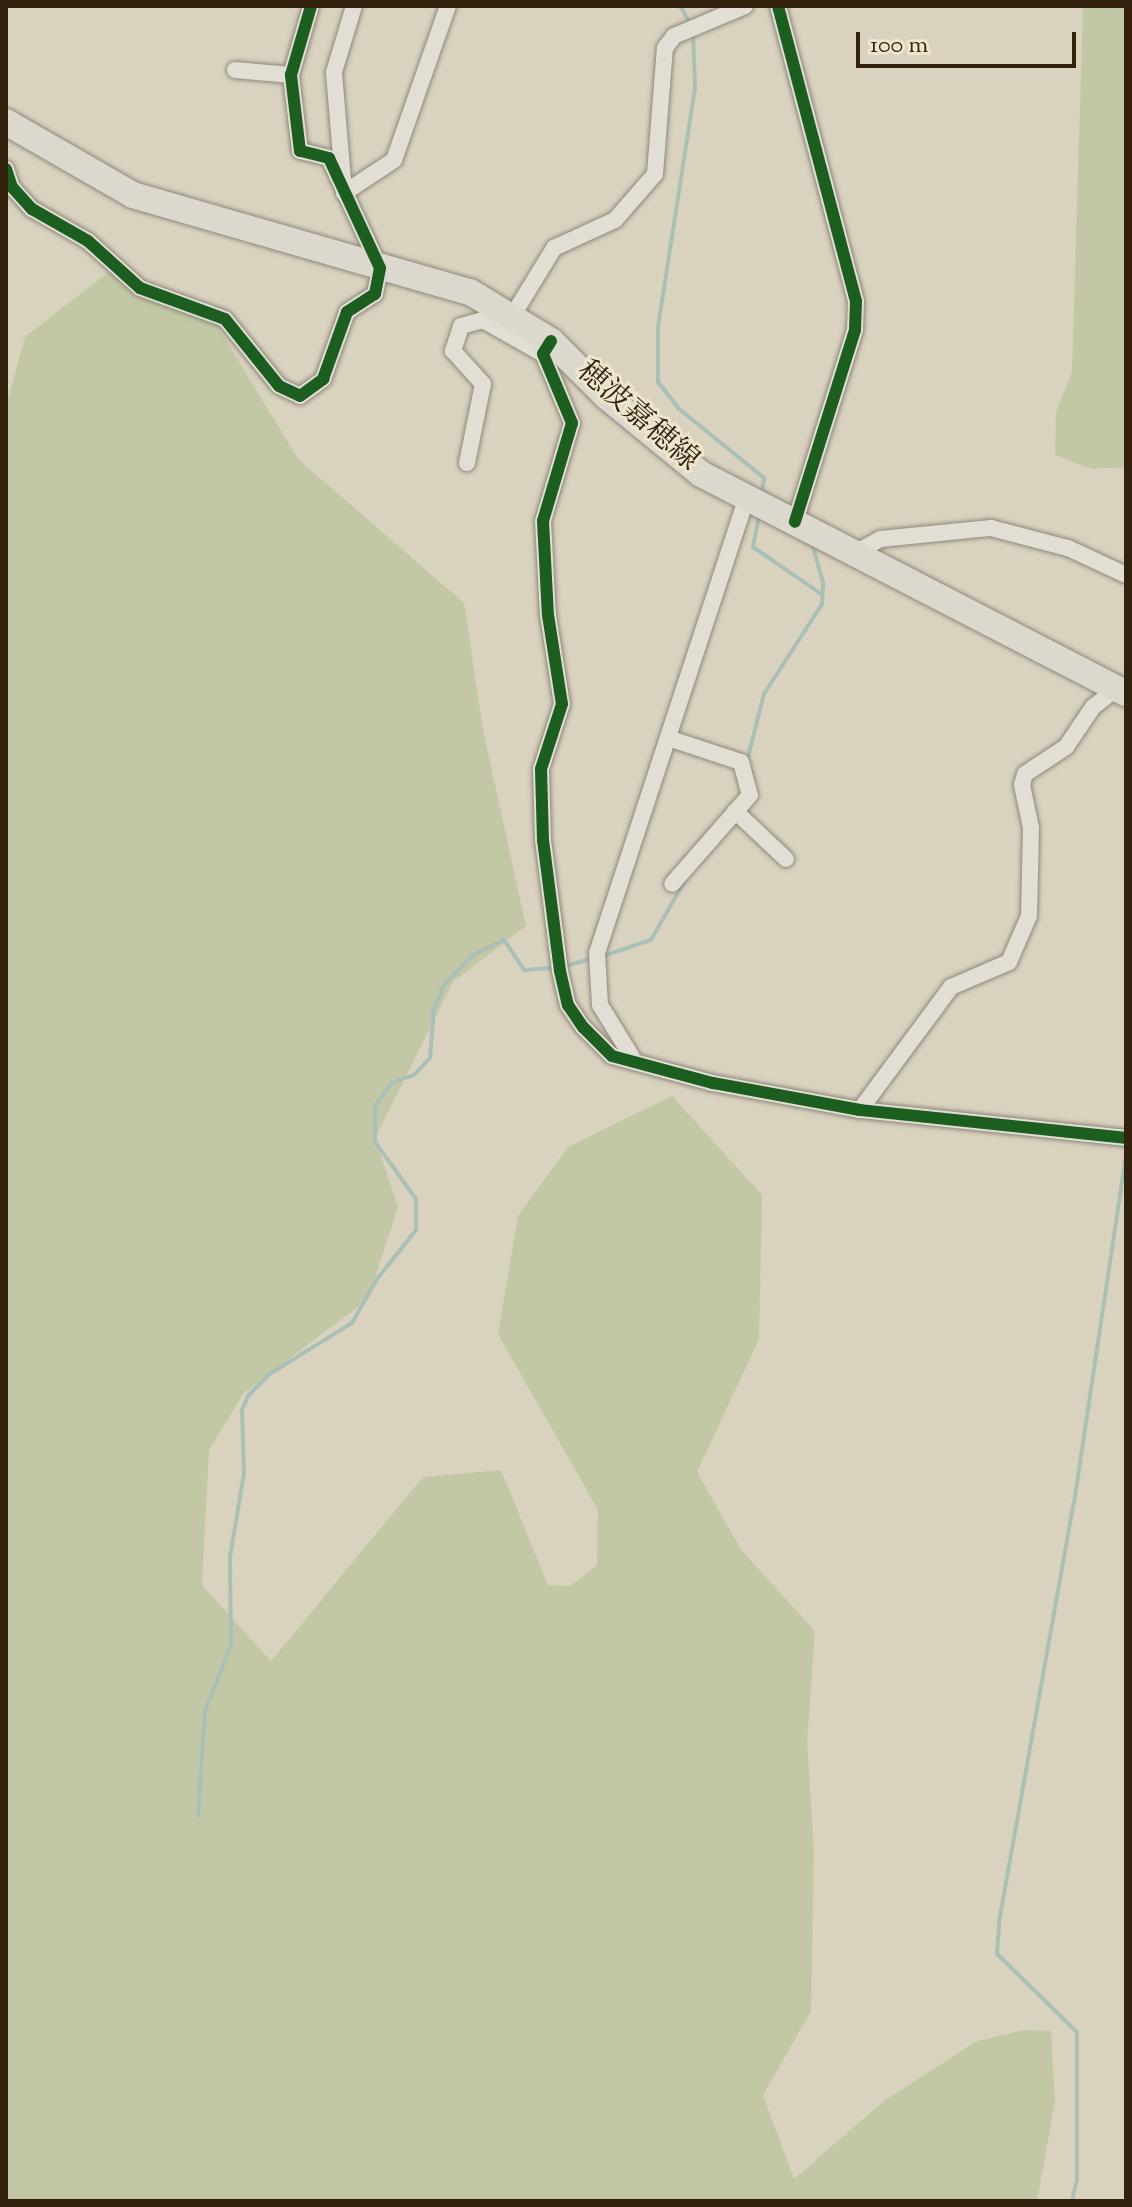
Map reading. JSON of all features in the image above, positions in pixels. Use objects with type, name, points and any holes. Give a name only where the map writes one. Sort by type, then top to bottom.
[{"type":"main road","name":"穂波嘉穂線","points":[[6,122],[133,195],[470,292],[513,315],[650,435],[701,474],[1121,691]]},
{"type":"street","points":[[6,169],[12,187],[32,209],[88,241],[140,288],[225,319],[291,395],[300,396],[323,379],[347,312],[375,294],[380,268],[329,158],[300,151],[291,75],[311,6]]},
{"type":"street","points":[[344,193],[334,72],[354,6]]},
{"type":"street","points":[[344,193],[394,160],[448,6]]},
{"type":"street","points":[[513,315],[554,248],[615,220],[655,174],[665,48],[674,36],[745,6]]},
{"type":"street","points":[[778,6],[856,301],[855,330],[795,522]]},
{"type":"street","points":[[235,70],[291,75]]},
{"type":"street","points":[[467,463],[483,384],[453,351],[461,326],[483,320],[547,347],[572,423],[543,521],[548,615],[562,704],[541,769],[543,840],[560,971],[568,1005],[583,1027],[612,1056],[632,1057],[679,1076],[860,1110],[1126,1138]]},
{"type":"street","points":[[632,1057],[600,1005],[597,953],[747,497]]},
{"type":"street","points":[[855,553],[880,539],[991,528],[1068,548],[1126,575]]},
{"type":"street","points":[[860,1110],[951,987],[1009,962],[1029,916],[1031,828],[1022,785],[1025,774],[1066,747],[1093,707],[1121,691]]},
{"type":"street","points":[[668,738],[741,762],[750,795],[672,884]]},
{"type":"street","points":[[735,811],[786,859]]},
{"type":"green space","points":[[1083,6],[1126,6],[1126,467],[1091,469],[1055,455],[1056,412],[1072,372]]},
{"type":"green space","points":[[111,270],[179,293],[209,312],[298,459],[464,603],[483,730],[526,926],[453,982],[375,1138],[398,1207],[368,1299],[244,1393],[209,1450],[202,1585],[271,1661],[423,1477],[501,1470],[548,1585],[570,1586],[597,1565],[598,1510],[498,1334],[518,1216],[568,1147],[672,1096],[762,1195],[759,1339],[697,1472],[742,1551],[815,1631],[807,1742],[814,1854],[811,2011],[763,2095],[794,2179],[884,2101],[977,2041],[1024,2030],[1051,2031],[1055,2101],[1037,2201],[6,2201],[6,406],[25,337]]},
{"type":"waterway","points":[[680,6],[690,23]]},
{"type":"waterway","points":[[693,31],[695,88],[658,328],[658,382],[678,408],[764,478],[762,495]]},
{"type":"waterway","points":[[759,516],[753,547],[820,593]]},
{"type":"waterway","points":[[747,761],[764,694],[822,604],[823,582],[812,544]]},
{"type":"waterway","points":[[600,957],[651,940],[687,877]]},
{"type":"waterway","points":[[198,1815],[205,1711],[231,1645],[230,1557],[244,1473],[242,1410],[248,1396],[268,1375],[352,1323],[377,1279],[416,1230],[416,1199],[375,1142],[375,1106],[392,1083],[415,1074],[430,1058],[434,1008],[444,985],[473,955],[504,940],[524,970],[556,968]]},
{"type":"waterway","points":[[565,966],[591,959]]},
{"type":"waterway","points":[[1072,2201],[1077,2179],[1077,2032],[997,1954],[999,1922],[1074,1503],[1126,1154]]},
{"type":"cycle path","points":[[6,169],[12,187],[32,209],[88,241],[140,288],[225,319],[279,386],[300,396],[323,379],[347,312],[375,294],[380,268],[329,158],[300,151],[291,75],[311,6]]},
{"type":"cycle path","points":[[778,6],[856,301],[855,330],[795,522]]},
{"type":"cycle path","points":[[551,341],[543,354],[572,423],[543,521],[548,615],[562,704],[541,769],[543,840],[560,971],[568,1005],[583,1027],[612,1056],[713,1083],[860,1110],[1126,1138]]}]
